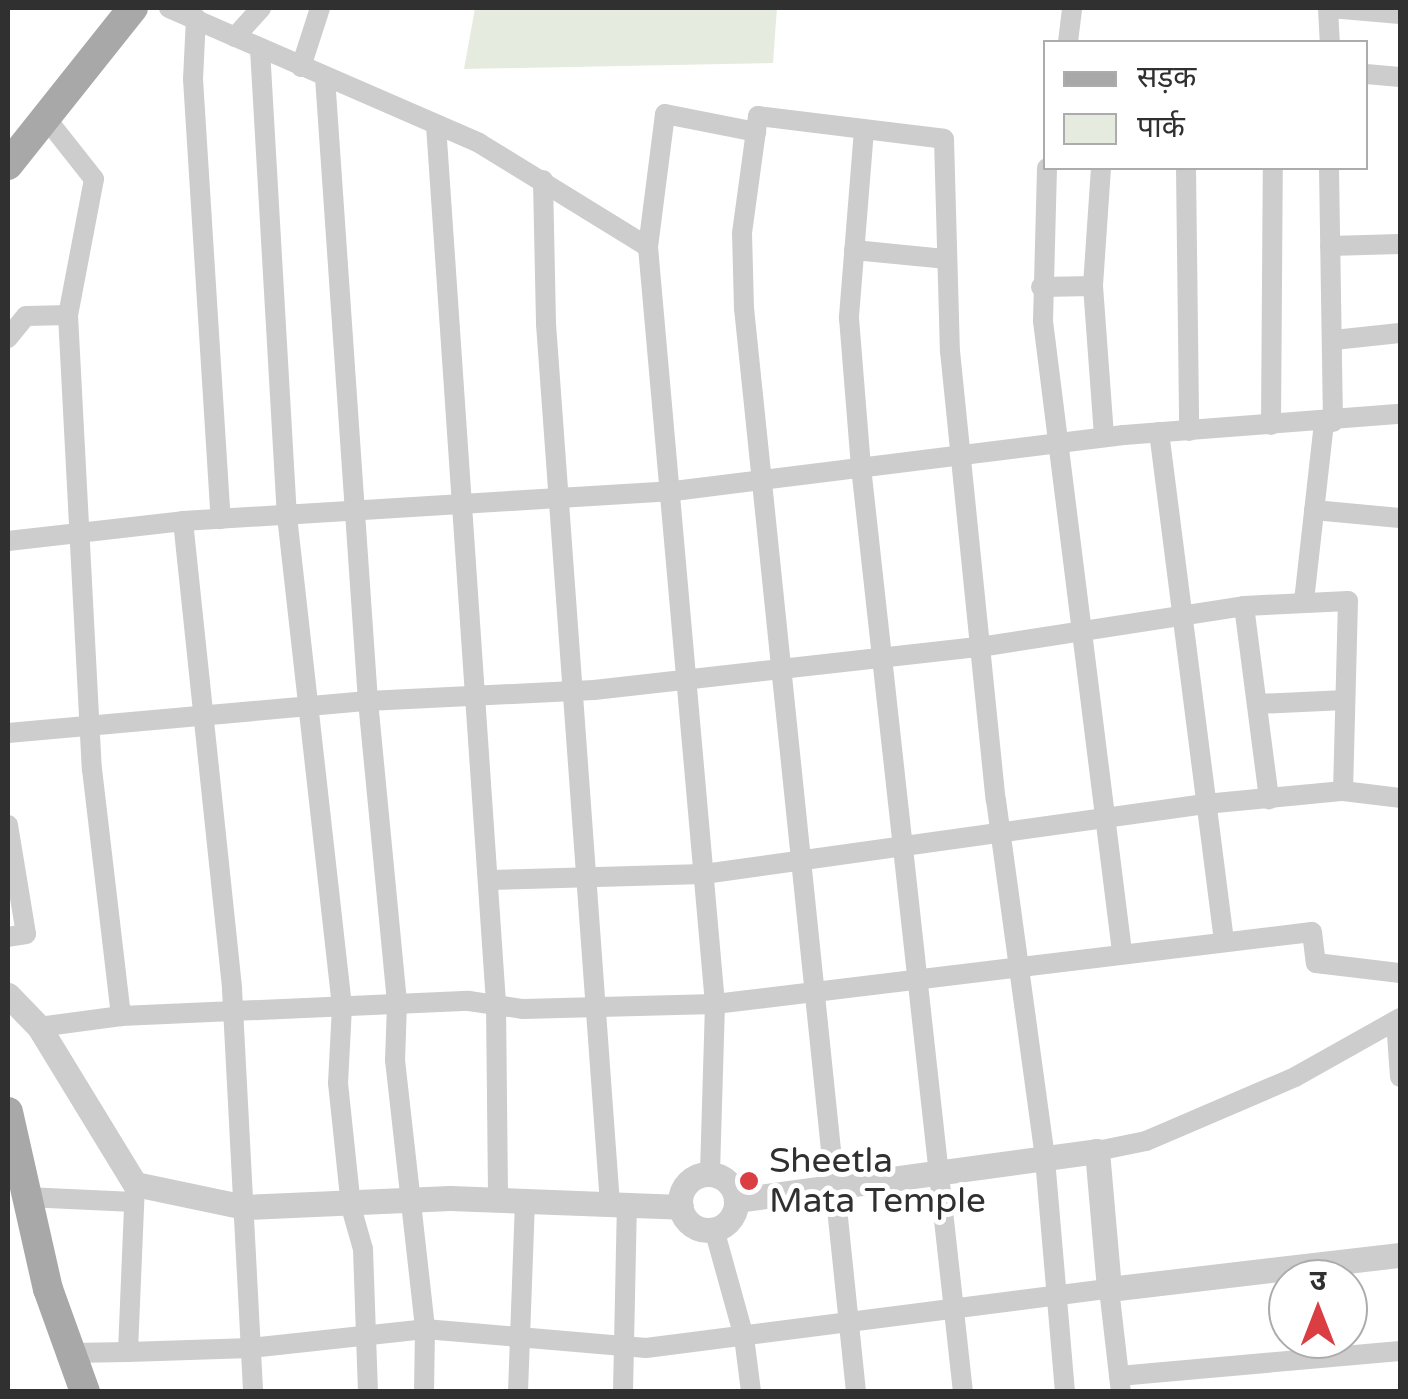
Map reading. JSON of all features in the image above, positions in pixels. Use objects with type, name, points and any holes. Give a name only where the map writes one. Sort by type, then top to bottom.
[{"type":"main road","points":[[10,157],[46,117],[128,9]]},
{"type":"main road","points":[[8,1112],[26,1197],[85,1392]]},
{"type":"street","points":[[169,8],[436,125],[543,180],[648,246]]},
{"type":"street","points":[[235,38],[261,8]]},
{"type":"street","points":[[301,66],[320,8]]},
{"type":"street","points":[[1068,40],[1072,8]]},
{"type":"street","points":[[1330,40],[1329,8],[1400,14]]},
{"type":"street","points":[[196,18],[193,79],[221,520]]},
{"type":"street","points":[[260,49],[287,516],[305,706],[342,1006],[338,1083],[352,1207],[363,1249],[368,1392]]},
{"type":"street","points":[[1368,74],[1400,77]]},
{"type":"street","points":[[326,77],[368,701],[397,1004],[401,1138],[415,1202],[425,1328],[424,1392]]},
{"type":"street","points":[[710,1174],[715,1004],[674,491],[648,246],[665,114],[756,132]]},
{"type":"street","points":[[856,1392],[799,857],[785,668],[761,480],[742,234],[758,116],[944,140],[944,259],[980,646],[1046,1159],[1066,1392]]},
{"type":"street","points":[[46,117],[94,179],[68,315],[90,724],[120,1016]]},
{"type":"street","points":[[436,125],[472,696],[496,1002],[498,1200]]},
{"type":"street","points":[[864,130],[849,318],[899,848],[963,1392]]},
{"type":"street","points":[[1046,170],[1042,288],[1102,819],[1122,952]]},
{"type":"street","points":[[1101,170],[1093,286],[1104,437]]},
{"type":"street","points":[[1186,170],[1189,430]]},
{"type":"street","points":[[1271,426],[1273,170]]},
{"type":"street","points":[[1304,601],[1328,422],[1334,340],[1328,170]]},
{"type":"street","points":[[543,180],[572,692],[596,1009],[618,1204],[622,1392]]},
{"type":"street","points":[[1330,246],[1400,244]]},
{"type":"street","points":[[854,250],[944,259]]},
{"type":"street","points":[[1042,288],[1093,286]]},
{"type":"street","points":[[8,338],[26,316],[68,315]]},
{"type":"street","points":[[1334,340],[1400,333]]},
{"type":"street","points":[[8,541],[80,538],[183,521],[460,508],[674,491],[1104,437],[1400,414]]},
{"type":"street","points":[[1160,432],[1224,941]]},
{"type":"street","points":[[1314,510],[1400,518]]},
{"type":"street","points":[[183,521],[233,1013],[253,1392]]},
{"type":"street","points":[[8,732],[368,701],[572,692],[689,681],[980,646],[1082,627],[1244,606],[1348,602],[1343,791]]},
{"type":"street","points":[[1244,606],[1270,798]]},
{"type":"street","points":[[1257,704],[1345,700]]},
{"type":"street","points":[[488,880],[704,874],[799,857],[899,848],[1001,830],[1206,804],[1343,791],[1400,798]]},
{"type":"street","points":[[8,825],[26,934],[8,937]]},
{"type":"street","points":[[38,1027],[120,1016],[397,1004],[496,1002],[596,1009],[715,1004],[1312,932],[1316,963],[1400,974]]},
{"type":"street","points":[[8,996],[38,1027],[134,1193],[128,1352]]},
{"type":"street","points":[[736,1200],[1046,1159],[1146,1140],[1295,1077],[1398,1020],[1400,1077]]},
{"type":"street","points":[[1097,1151],[1120,1384],[1268,1358]]},
{"type":"street","points":[[710,1174],[728,1181],[736,1200],[730,1220],[714,1229],[694,1226],[680,1207],[690,1180],[710,1174]]},
{"type":"street","points":[[26,1197],[134,1193],[245,1207],[498,1200],[680,1207]]},
{"type":"street","points":[[518,1392],[525,1201]]},
{"type":"street","points":[[714,1229],[744,1337],[751,1392]]},
{"type":"street","points":[[1368,1261],[1400,1255]]},
{"type":"street","points":[[71,1354],[251,1348],[367,1338],[425,1328],[623,1346],[744,1337],[1109,1288],[1268,1275]]},
{"type":"street","points":[[1368,1350],[1400,1352]]},
{"type":"green space","points":[[475,8],[777,8],[773,63],[464,69]]},
{"type":"place","name":"Sheetla Mata Temple","points":[[749,1181]]}]
